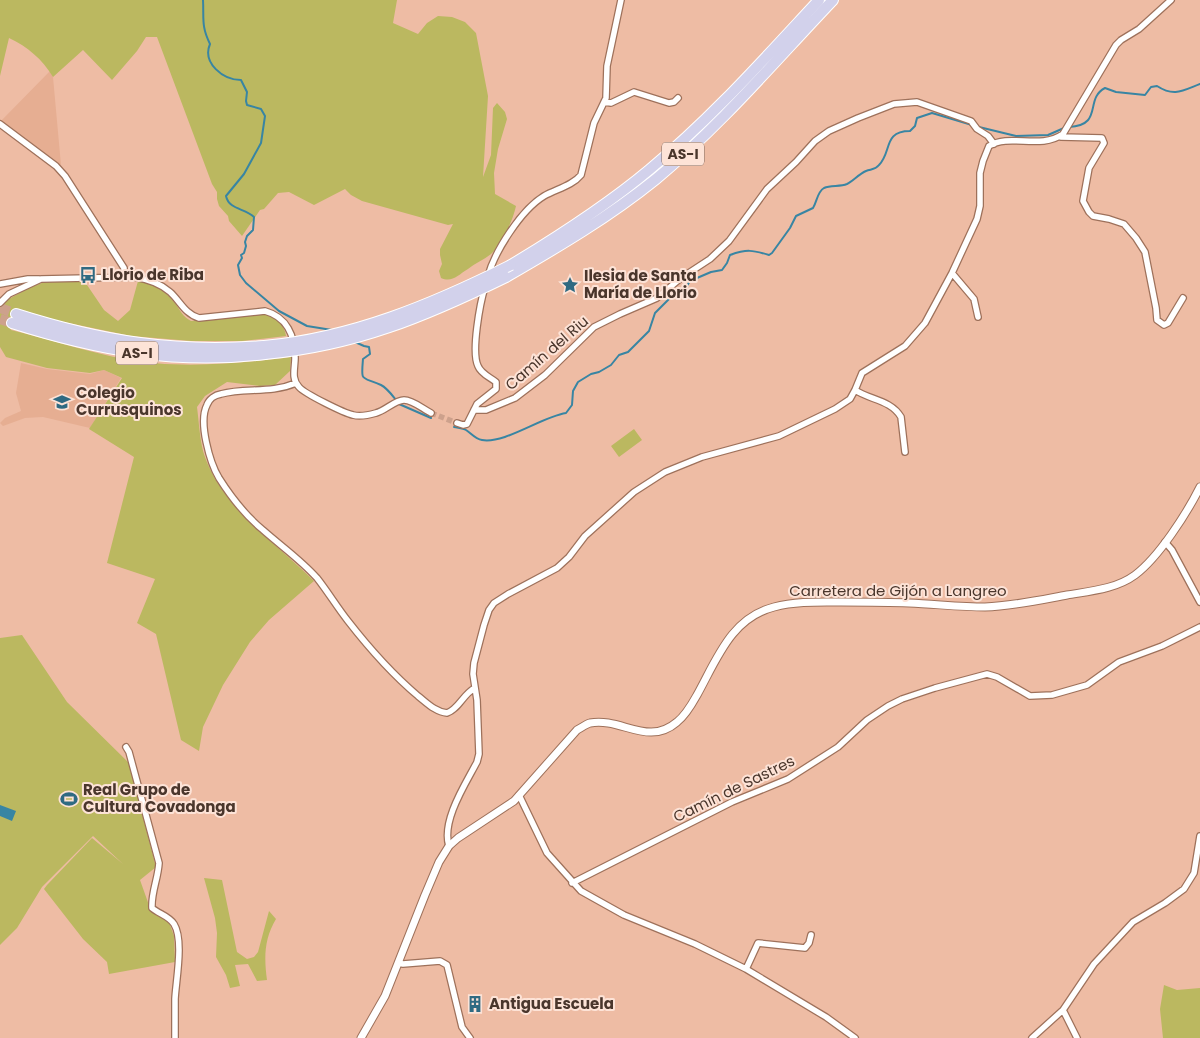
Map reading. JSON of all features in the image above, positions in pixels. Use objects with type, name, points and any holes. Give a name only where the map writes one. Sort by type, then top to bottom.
[{"type":"highway","name":"AS-I","points":[[264,350],[325,337],[386,320],[458,292],[511,265],[564,232],[626,189],[651,169],[728,97],[819,0]]},
{"type":"highway","name":"AS-I","points":[[14,319],[142,344],[264,350],[323,346],[391,328],[441,308],[506,277],[570,240],[632,197],[696,142],[735,104],[833,0]]},
{"type":"street","points":[[457,423],[468,424],[480,402],[496,389],[492,379],[480,370],[476,360],[477,329],[490,268],[522,216],[537,201],[576,181],[581,175],[591,134],[604,102],[608,66],[621,0]]},
{"type":"street","points":[[1058,137],[1065,131],[1116,45],[1139,29],[1171,0]]},
{"type":"street","points":[[604,102],[611,103],[634,92],[669,103],[674,102],[678,98]]},
{"type":"street","name":"Camín del Riu","points":[[474,410],[486,410],[515,398],[545,375],[594,327],[657,298],[681,278],[710,259],[729,241],[767,189],[815,141],[829,131],[894,104],[917,102],[974,123],[977,129],[988,136],[994,144]]},
{"type":"street","points":[[0,124],[60,170],[124,268],[124,277]]},
{"type":"street","points":[[449,846],[453,807],[477,762],[479,754],[476,688],[473,674],[474,663],[489,610],[494,603],[557,568],[569,557],[585,536],[640,487],[674,466],[779,436],[802,426],[850,399],[862,373],[899,350],[925,323],[952,273],[977,219],[980,206],[980,174],[987,150],[994,144],[1001,141],[1043,141],[1058,137],[1102,138],[1104,143],[1090,168],[1083,201],[1093,216],[1124,224],[1142,246],[1157,320],[1160,324],[1168,323],[1183,298]]},
{"type":"street","points":[[952,273],[974,299],[978,317]]},
{"type":"street","points":[[0,284],[28,279],[64,277],[144,279],[169,291],[185,310],[192,316],[199,318],[265,311],[282,319],[292,334],[294,380],[305,392],[353,415],[375,414],[406,400],[431,413]]},
{"type":"street","points":[[0,303],[10,294],[41,279]]},
{"type":"street","points":[[296,383],[278,389],[220,394],[207,405],[204,418],[211,459],[228,492],[262,530],[293,554],[316,577],[348,622],[387,668],[437,710],[443,713],[451,712],[465,694],[476,688]]},
{"type":"street","points":[[855,390],[866,397],[882,401],[898,413],[905,452]]},
{"type":"street","name":"Carretera de Gijón a Langreo","points":[[361,1038],[385,996],[436,870],[449,846],[503,809],[519,795],[577,730],[589,723],[603,723],[644,732],[657,732],[675,724],[690,707],[729,637],[742,622],[758,612],[772,607],[802,602],[985,606],[1018,604],[1118,584],[1136,574],[1150,561],[1165,542],[1200,487]]},
{"type":"street","points":[[1165,542],[1172,550],[1200,602]]},
{"type":"street","name":"Camín de Sastres","points":[[572,883],[732,802],[788,779],[838,747],[867,720],[902,699],[987,674],[997,677],[1030,696],[1052,695],[1087,685],[1119,662],[1162,646],[1200,627]]},
{"type":"street","points":[[126,747],[129,752],[159,863],[152,908],[168,918],[174,924],[177,932],[179,964],[175,999],[175,1038]]},
{"type":"street","points":[[519,795],[547,853],[581,891],[624,915],[695,944],[746,969],[826,1017],[854,1038]]},
{"type":"street","points":[[1032,1038],[1063,1010],[1094,964],[1133,922],[1165,903],[1184,888],[1194,873],[1200,836]]},
{"type":"street","points":[[746,969],[758,943],[805,948],[809,943],[811,935]]},
{"type":"street","points":[[398,963],[440,961],[447,965],[462,1027],[470,1038]]},
{"type":"street","points":[[1063,1010],[1076,1038]]},
{"type":"shaded area","points":[[0,0],[397,0],[393,23],[418,34],[427,23],[438,16],[452,17],[465,22],[476,33],[488,96],[483,177],[491,155],[493,108],[497,103],[505,112],[507,119],[498,149],[494,173],[495,194],[516,206],[510,225],[503,239],[491,254],[458,276],[448,280],[441,278],[439,271],[442,264],[440,249],[453,224],[448,225],[362,201],[345,189],[314,205],[289,192],[278,193],[264,209],[260,210],[242,236],[219,206],[217,192],[212,184],[157,37],[146,37],[137,51],[112,80],[83,50],[53,77],[34,54],[9,38],[0,76]]},
{"type":"shaded area","points":[[50,71],[53,77],[61,165],[1,121]]},
{"type":"shaded area","points":[[47,281],[85,282],[104,310],[118,321],[130,310],[138,281],[163,291],[191,321],[246,314],[267,315],[274,317],[281,323],[285,331],[286,336],[242,341],[191,341],[131,336],[59,321],[18,309],[10,328],[11,330],[95,352],[143,362],[186,365],[250,362],[291,357],[290,371],[275,385],[260,386],[227,382],[205,396],[197,407],[203,452],[213,475],[224,493],[252,524],[314,581],[269,620],[250,642],[223,685],[203,727],[199,751],[181,740],[156,634],[137,623],[155,579],[107,563],[134,457],[89,429],[122,378],[104,370],[90,373],[47,368],[6,357],[0,347],[0,313],[5,301]]},
{"type":"shaded area","name":"Colegio Currusquinos","points":[[21,363],[47,369],[90,374],[104,370],[121,378],[90,428],[43,417],[25,418],[3,426],[0,423],[5,418],[21,411],[16,393]]},
{"type":"shaded area","points":[[634,429],[642,440],[619,457],[611,446]]},
{"type":"shaded area","points":[[22,635],[67,702],[129,763],[156,867],[140,880],[150,908],[156,915],[169,922],[174,936],[175,962],[109,974],[107,962],[83,939],[44,889],[92,838],[123,864],[93,836],[42,887],[17,928],[0,945],[0,638]]},
{"type":"shaded area","points":[[204,878],[222,880],[237,952],[247,959],[254,957],[258,952],[269,911],[276,919],[267,941],[265,964],[267,980],[257,981],[248,964],[235,965],[240,986],[230,988],[226,975],[216,957],[217,933],[215,918]]},
{"type":"shaded area","points":[[1164,985],[1177,990],[1200,988],[1200,1038],[1163,1038],[1160,1009]]},
{"type":"water","points":[[0,805],[16,811],[12,821],[0,816]]},
{"type":"waterway","points":[[203,0],[204,27],[210,44],[208,51],[212,64],[221,74],[241,80],[247,92],[247,105],[261,109],[265,116],[261,143],[244,174],[226,196],[230,204],[254,217],[253,230],[247,236],[244,253],[241,255],[242,258],[238,265],[240,275],[246,283],[279,311],[307,326],[332,330]]},
{"type":"waterway","points":[[1069,127],[1086,122],[1090,117],[1095,98],[1105,88],[1116,92],[1145,95],[1151,87],[1157,86],[1168,91],[1178,92],[1200,84]]},
{"type":"waterway","points":[[454,427],[465,429],[482,440],[491,440],[501,438],[556,415],[566,413],[572,405],[573,391],[578,382],[611,365],[619,355],[628,352],[649,331],[655,313],[676,292],[685,289],[690,281],[711,272],[722,270],[730,255],[745,251],[769,255],[772,253],[796,216],[813,208],[818,195],[824,188],[847,184],[863,172],[876,168],[883,160],[892,138],[901,132],[910,131],[915,126],[917,118],[932,113],[972,125]]},
{"type":"waterway","points":[[979,127],[1016,136],[1048,135],[1064,128]]},
{"type":"waterway","points":[[355,342],[369,347],[370,354],[363,359],[362,372],[364,378],[383,386],[396,400]]},
{"type":"waterway","points":[[399,404],[431,418]]},
{"type":"tunnel","points":[[0,308],[16,314]]},
{"type":"tunnel","points":[[0,319],[12,323]]},
{"type":"tunnel","points":[[431,413],[457,423]]},
{"type":"place","name":"Llorio de Riba","points":[[88,275]]},
{"type":"place","name":"Ilesia de Santa María de Llorio","points":[[570,285]]},
{"type":"place","name":"Colegio Currusquinos","points":[[62,402]]},
{"type":"place","name":"Real Grupo de Cultura Covadonga","points":[[69,799]]},
{"type":"place","name":"Antigua Escuela","points":[[475,1004]]}]
